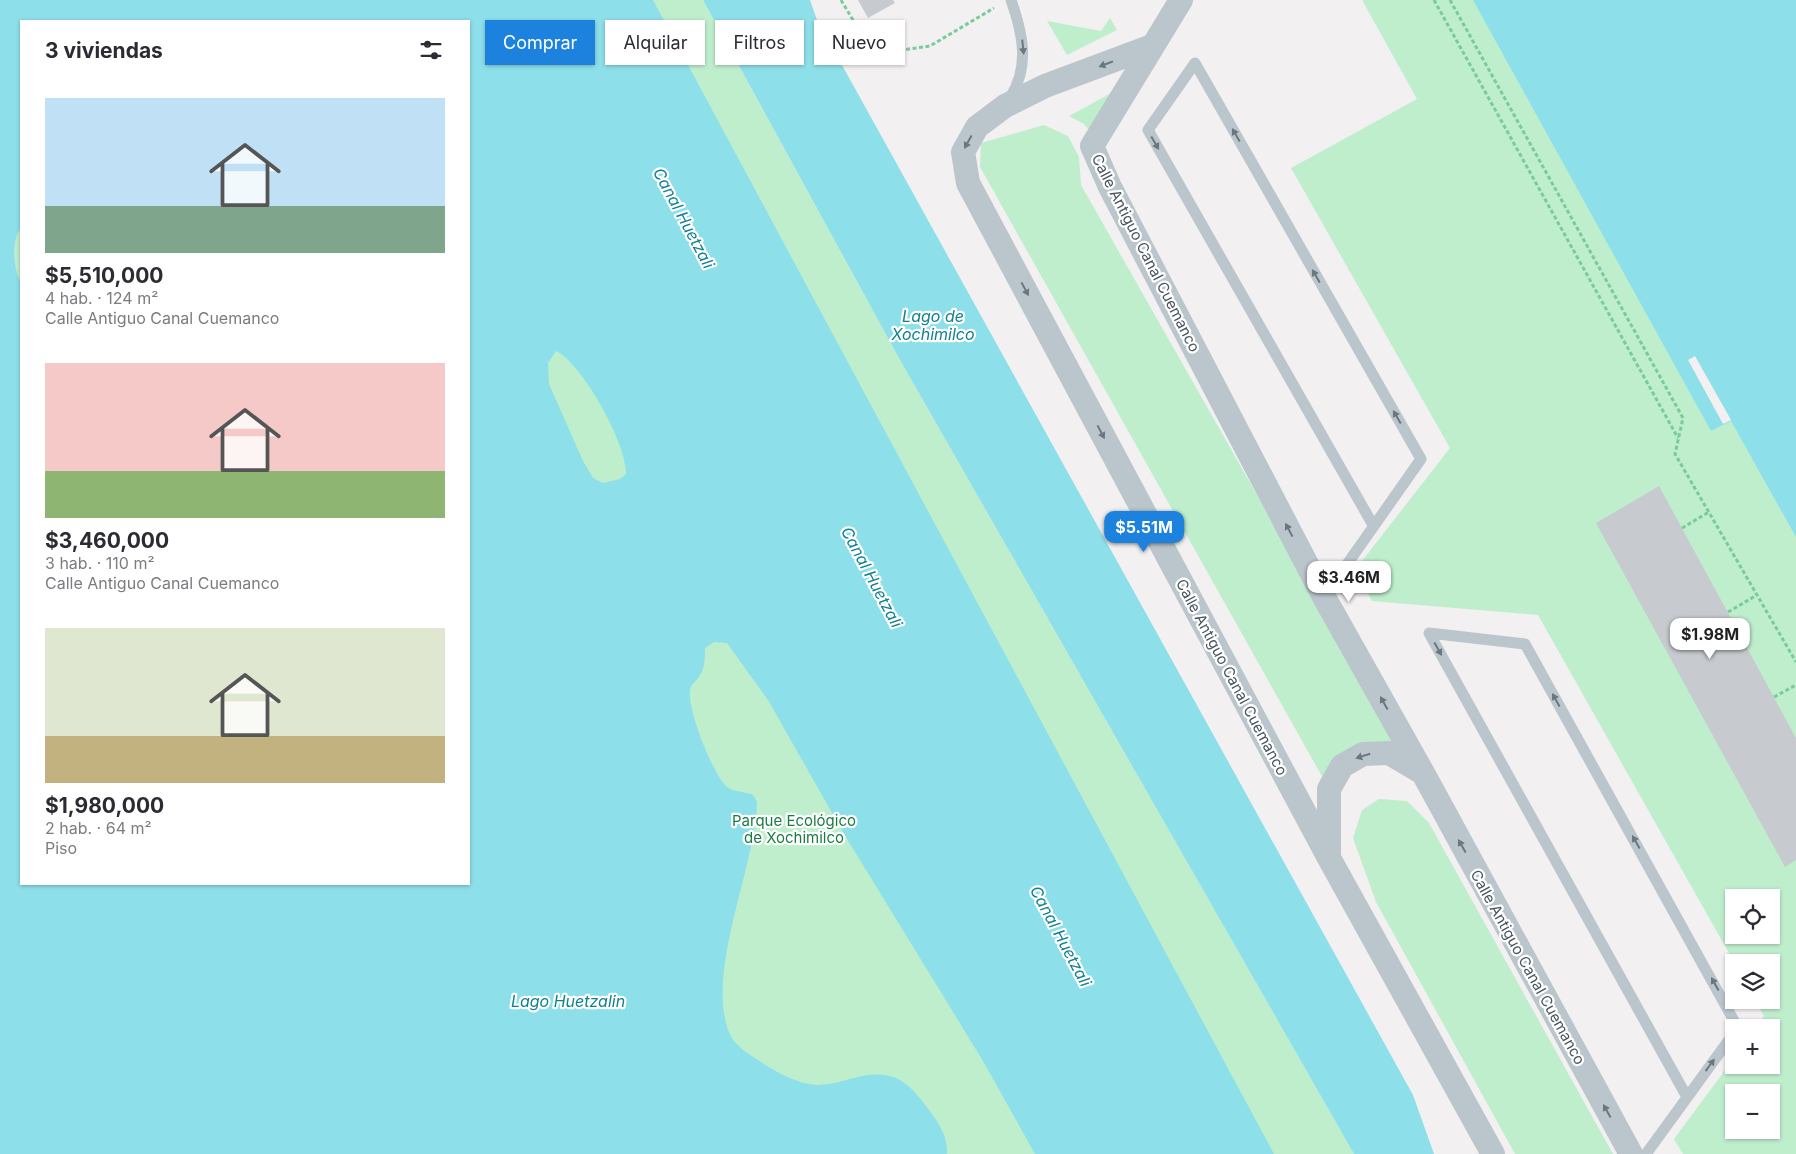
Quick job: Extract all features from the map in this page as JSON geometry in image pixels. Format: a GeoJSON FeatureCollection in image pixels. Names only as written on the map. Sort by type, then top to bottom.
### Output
{"type":"FeatureCollection","features":[{"type":"Feature","properties":{"kind":"street"},"geometry":{"type":"LineString","coordinates":[[1152,46],[1180,0]]}},
{"type":"Feature","properties":{"kind":"street","name":"Calle Antiguo Canal Cuemanco"},"geometry":{"type":"LineString","coordinates":[[1152,46],[1045,86],[1005,106],[977,127],[963,152],[968,183],[1329,858],[1493,1154]]}},
{"type":"Feature","properties":{"kind":"street","name":"Calle Antiguo Canal Cuemanco"},"geometry":{"type":"LineString","coordinates":[[1152,46],[1092,146],[1110,187],[1324,597],[1423,773],[1630,1154]]}},
{"type":"Feature","properties":{"kind":"street"},"geometry":{"type":"LineString","coordinates":[[1329,858],[1329,789],[1342,766],[1363,754],[1389,753],[1423,773]]}},
{"type":"Feature","properties":{"kind":"lane"},"geometry":{"type":"LineString","coordinates":[[1005,106],[1019,83],[1024,56],[1022,29],[1011,0]]}},
{"type":"Feature","properties":{"kind":"lane"},"geometry":{"type":"LineString","coordinates":[[1324,597],[1421,459],[1194,63],[1148,130],[1373,525]]}},
{"type":"Feature","properties":{"kind":"lane"},"geometry":{"type":"LineString","coordinates":[[1686,1097],[1429,633],[1525,644],[1733,1019]]}},
{"type":"Feature","properties":{"kind":"lane"},"geometry":{"type":"LineString","coordinates":[[1646,1154],[1725,1045]]}},
{"type":"Feature","properties":{"kind":"path"},"geometry":{"type":"LineString","coordinates":[[841,0],[868,45],[902,50],[930,46],[969,25],[998,5]]}},
{"type":"Feature","properties":{"kind":"path"},"geometry":{"type":"LineString","coordinates":[[1434,0],[1678,438]]}},
{"type":"Feature","properties":{"kind":"path"},"geometry":{"type":"LineString","coordinates":[[1450,0],[1683,418],[1675,454],[1796,662]]}},
{"type":"Feature","properties":{"kind":"path"},"geometry":{"type":"LineString","coordinates":[[1682,528],[1709,512]]}},
{"type":"Feature","properties":{"kind":"path"},"geometry":{"type":"LineString","coordinates":[[1728,612],[1757,595]]}},
{"type":"Feature","properties":{"kind":"path"},"geometry":{"type":"LineString","coordinates":[[1774,698],[1796,685]]}},
{"type":"Feature","properties":{"kind":"green space","name":"Lago Huetzalin"},"geometry":{"type":"Polygon","coordinates":[[[0,0],[703,0],[715,22],[715,65],[739,65],[900,360],[1354,1154],[0,1154],[0,0]]]}},
{"type":"Feature","properties":{"kind":"green space"},"geometry":{"type":"Polygon","coordinates":[[[1362,0],[1796,0],[1796,1154],[1683,1154],[1674,1139],[1725,1070],[1725,1074],[1780,1074],[1780,1019],[1762,1019],[1764,1016],[1760,1009],[1780,1009],[1780,954],[1729,954],[1538,615],[1372,601],[1355,570],[1450,448],[1291,168],[1417,99],[1362,0]]]}},
{"type":"Feature","properties":{"kind":"green space"},"geometry":{"type":"Polygon","coordinates":[[[1110,18],[1117,30],[1067,55],[1047,21],[1101,31],[1110,18]]]}},
{"type":"Feature","properties":{"kind":"green space"},"geometry":{"type":"Polygon","coordinates":[[[1115,91],[1093,135],[1084,124],[1069,116],[1115,91]]]}},
{"type":"Feature","properties":{"kind":"green space"},"geometry":{"type":"Polygon","coordinates":[[[1044,125],[1068,136],[1079,157],[1081,185],[1399,745],[1324,780],[980,167],[981,143],[1044,125]]]}},
{"type":"Feature","properties":{"kind":"green space"},"geometry":{"type":"Polygon","coordinates":[[[1379,799],[1407,801],[1429,823],[1613,1154],[1515,1154],[1376,902],[1353,838],[1362,810],[1379,799]]]}},
{"type":"Feature","properties":{"kind":"water","name":"Lago Huetzalin"},"geometry":{"type":"Polygon","coordinates":[[[0,0],[653,0],[664,20],[605,20],[605,65],[688,65],[1274,1154],[1035,1154],[983,1061],[844,834],[768,700],[727,643],[714,642],[705,648],[703,669],[690,690],[690,699],[697,726],[708,756],[721,780],[730,789],[753,795],[757,802],[755,828],[727,950],[723,980],[723,1008],[731,1037],[737,1045],[779,1073],[809,1084],[825,1084],[876,1075],[887,1075],[896,1078],[912,1090],[936,1120],[942,1130],[947,1154],[0,1154],[0,0]],[[556,351],[548,363],[549,384],[583,461],[593,478],[603,483],[620,479],[626,474],[625,461],[620,445],[602,406],[578,371],[556,351]]]}},
{"type":"Feature","properties":{"kind":"water","name":"Lago de Xochimilco"},"geometry":{"type":"Polygon","coordinates":[[[703,0],[810,0],[817,20],[814,20],[814,65],[842,65],[1413,1095],[1434,1154],[1354,1154],[900,360],[739,65],[804,65],[804,20],[715,20],[715,22],[703,0]]]}},
{"type":"Feature","properties":{"kind":"water"},"geometry":{"type":"Polygon","coordinates":[[[1473,0],[1796,0],[1796,537],[1731,421],[1711,431],[1473,0]]]}},
{"type":"Feature","properties":{"kind":"pier"},"geometry":{"type":"Polygon","coordinates":[[[1695,356],[1731,420],[1723,424],[1688,360],[1695,356]]]}},
{"type":"Feature","properties":{"kind":"building"},"geometry":{"type":"Polygon","coordinates":[[[858,0],[893,0],[895,3],[868,18],[858,0]]]}},
{"type":"Feature","properties":{"kind":"building"},"geometry":{"type":"Polygon","coordinates":[[[1659,486],[1796,738],[1796,860],[1785,867],[1596,523],[1659,486]]]}},
{"type":"Feature","properties":{"kind":"water label","name":"Canal Huetzali"},"geometry":{"type":"Point","coordinates":[684,218]}},
{"type":"Feature","properties":{"kind":"water label","name":"Canal Huetzali"},"geometry":{"type":"Point","coordinates":[872,577]}},
{"type":"Feature","properties":{"kind":"water label","name":"Canal Huetzali"},"geometry":{"type":"Point","coordinates":[1061,936]}},
{"type":"Feature","properties":{"kind":"park label","name":"Parque Ecológico de Xochimilco"},"geometry":{"type":"Point","coordinates":[794,828]}}]}
